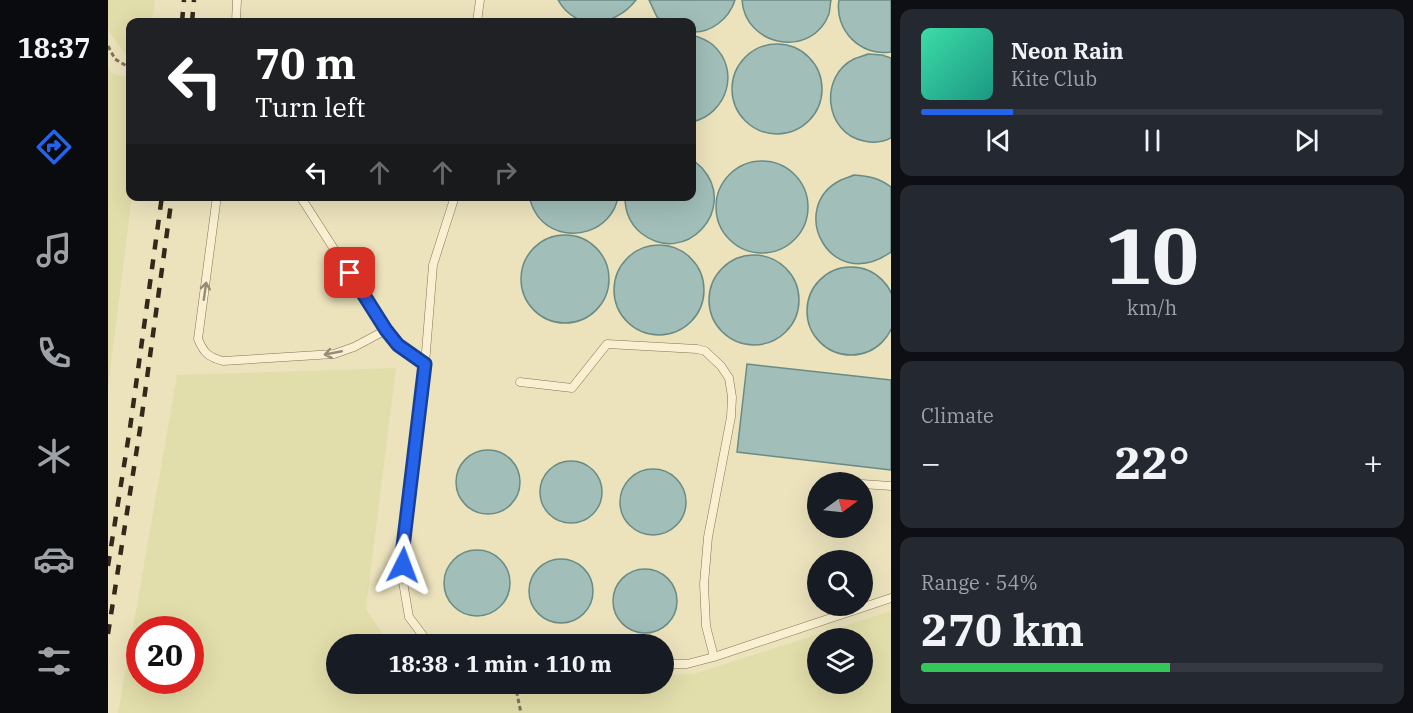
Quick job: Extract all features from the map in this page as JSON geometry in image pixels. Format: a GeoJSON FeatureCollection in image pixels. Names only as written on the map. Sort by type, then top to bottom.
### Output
{"type":"FeatureCollection","features":[{"type":"Feature","properties":{"kind":"lane"},"geometry":{"type":"LineString","coordinates":[[236,18],[237,0]]}},
{"type":"Feature","properties":{"kind":"lane"},"geometry":{"type":"LineString","coordinates":[[478,18],[480,0]]}},
{"type":"Feature","properties":{"kind":"lane"},"geometry":{"type":"LineString","coordinates":[[216,201],[198,339],[203,351],[213,359],[223,361],[334,354],[354,348],[386,330]]}},
{"type":"Feature","properties":{"kind":"lane"},"geometry":{"type":"LineString","coordinates":[[303,201],[386,330],[398,345],[425,364]]}},
{"type":"Feature","properties":{"kind":"lane"},"geometry":{"type":"LineString","coordinates":[[422,634],[409,617],[403,582],[403,547],[425,364],[433,265],[453,201]]}},
{"type":"Feature","properties":{"kind":"lane"},"geometry":{"type":"LineString","coordinates":[[520,382],[572,388],[607,344],[697,349],[705,351],[721,366],[729,378],[732,397],[731,417],[708,537],[704,584],[706,626],[714,657]]}},
{"type":"Feature","properties":{"kind":"lane"},"geometry":{"type":"LineString","coordinates":[[873,485],[891,486]]}},
{"type":"Feature","properties":{"kind":"lane"},"geometry":{"type":"LineString","coordinates":[[674,664],[687,664],[714,657],[891,598]]}},
{"type":"Feature","properties":{"kind":"path"},"geometry":{"type":"LineString","coordinates":[[108,46],[115,59],[126,66]]}},
{"type":"Feature","properties":{"kind":"path"},"geometry":{"type":"LineString","coordinates":[[517,694],[521,713]]}},
{"type":"Feature","properties":{"kind":"shaded area"},"geometry":{"type":"Polygon","coordinates":[[[108,0],[155,0],[153,18],[126,18],[126,56],[108,30],[108,0]]]}},
{"type":"Feature","properties":{"kind":"shaded area"},"geometry":{"type":"Polygon","coordinates":[[[108,66],[111,73],[126,77],[126,201],[132,201],[108,389],[108,66]]]}},
{"type":"Feature","properties":{"kind":"shaded area"},"geometry":{"type":"Polygon","coordinates":[[[396,368],[366,609],[383,634],[326,634],[326,694],[674,694],[674,675],[693,674],[807,638],[807,694],[873,694],[873,628],[838,628],[891,611],[891,713],[118,713],[126,667],[126,694],[204,694],[204,616],[135,616],[177,375],[396,368]]]}},
{"type":"Feature","properties":{"kind":"water"},"geometry":{"type":"Polygon","coordinates":[[[558,0],[636,0],[612,18],[578,18],[566,10],[558,0]]]}},
{"type":"Feature","properties":{"kind":"water"},"geometry":{"type":"Polygon","coordinates":[[[649,0],[735,0],[724,19],[699,32],[696,32],[696,18],[657,17],[649,0]]]}},
{"type":"Feature","properties":{"kind":"water"},"geometry":{"type":"Polygon","coordinates":[[[742,0],[831,0],[829,14],[821,28],[809,37],[795,42],[780,42],[766,37],[754,28],[746,16],[742,0]]]}},
{"type":"Feature","properties":{"kind":"water"},"geometry":{"type":"Polygon","coordinates":[[[839,0],[891,0],[891,52],[870,50],[860,46],[852,39],[845,31],[841,21],[839,0]]]}},
{"type":"Feature","properties":{"kind":"water"},"geometry":{"type":"Polygon","coordinates":[[[696,36],[711,43],[722,55],[728,78],[721,101],[704,117],[696,120],[696,36]]]}},
{"type":"Feature","properties":{"kind":"water"},"geometry":{"type":"Polygon","coordinates":[[[777,44],[794,48],[809,57],[818,72],[822,89],[818,106],[809,121],[794,130],[777,134],[760,130],[745,121],[736,106],[732,89],[736,72],[745,57],[760,48],[777,44]]]}},
{"type":"Feature","properties":{"kind":"water"},"geometry":{"type":"Polygon","coordinates":[[[868,54],[891,58],[891,138],[878,142],[864,141],[851,136],[834,116],[831,103],[831,90],[835,78],[843,67],[854,59],[868,54]]]}},
{"type":"Feature","properties":{"kind":"water"},"geometry":{"type":"Polygon","coordinates":[[[762,161],[779,165],[794,175],[804,190],[808,207],[804,224],[794,239],[779,249],[762,253],[745,249],[730,239],[720,224],[716,207],[720,190],[730,175],[745,165],[762,161]]]}},
{"type":"Feature","properties":{"kind":"water"},"geometry":{"type":"Polygon","coordinates":[[[696,163],[712,184],[714,200],[711,216],[702,229],[689,239],[674,243],[658,242],[641,233],[634,226],[625,201],[696,201],[696,163]]]}},
{"type":"Feature","properties":{"kind":"water"},"geometry":{"type":"Polygon","coordinates":[[[854,175],[874,178],[891,187],[891,252],[869,262],[850,263],[834,255],[822,242],[817,226],[817,209],[825,193],[841,180],[854,175]]]}},
{"type":"Feature","properties":{"kind":"water"},"geometry":{"type":"Polygon","coordinates":[[[531,201],[617,201],[614,209],[598,226],[577,233],[565,233],[553,229],[543,222],[531,201]]]}},
{"type":"Feature","properties":{"kind":"water"},"geometry":{"type":"Polygon","coordinates":[[[565,235],[590,242],[602,254],[609,279],[602,304],[590,316],[565,323],[540,316],[528,304],[521,279],[528,254],[540,242],[565,235]]]}},
{"type":"Feature","properties":{"kind":"water"},"geometry":{"type":"Polygon","coordinates":[[[659,245],[676,248],[691,258],[701,273],[704,290],[701,307],[691,322],[676,332],[659,335],[642,332],[627,322],[617,307],[614,290],[617,273],[627,258],[642,248],[659,245]]]}},
{"type":"Feature","properties":{"kind":"water"},"geometry":{"type":"Polygon","coordinates":[[[754,255],[771,258],[786,268],[796,283],[799,300],[796,317],[786,332],[771,342],[754,345],[737,342],[722,332],[712,317],[709,300],[712,283],[722,268],[737,258],[754,255]]]}},
{"type":"Feature","properties":{"kind":"water"},"geometry":{"type":"Polygon","coordinates":[[[851,267],[868,271],[882,280],[891,294],[891,328],[882,342],[868,351],[851,355],[834,351],[820,342],[811,328],[807,311],[811,294],[820,280],[834,271],[851,267]]]}},
{"type":"Feature","properties":{"kind":"water"},"geometry":{"type":"Polygon","coordinates":[[[747,364],[891,380],[891,470],[737,452],[747,364]]]}},
{"type":"Feature","properties":{"kind":"water"},"geometry":{"type":"Polygon","coordinates":[[[488,450],[506,456],[514,464],[520,482],[514,500],[506,508],[488,514],[470,508],[462,500],[456,482],[462,464],[470,456],[488,450]]]}},
{"type":"Feature","properties":{"kind":"water"},"geometry":{"type":"Polygon","coordinates":[[[565,461],[577,461],[593,470],[600,480],[602,492],[600,504],[593,514],[577,523],[565,523],[554,518],[545,509],[540,498],[540,486],[545,475],[554,466],[565,461]]]}},
{"type":"Feature","properties":{"kind":"water"},"geometry":{"type":"Polygon","coordinates":[[[646,469],[660,469],[672,474],[681,483],[686,502],[684,515],[677,526],[660,535],[646,535],[634,530],[625,521],[620,509],[620,495],[625,483],[634,474],[646,469]]]}},
{"type":"Feature","properties":{"kind":"water"},"geometry":{"type":"Polygon","coordinates":[[[477,550],[490,553],[500,560],[507,570],[510,583],[507,596],[500,606],[490,613],[477,616],[464,613],[454,606],[447,596],[444,583],[447,570],[454,560],[464,553],[477,550]]]}},
{"type":"Feature","properties":{"kind":"water"},"geometry":{"type":"Polygon","coordinates":[[[555,559],[567,559],[584,568],[591,579],[593,591],[591,603],[584,614],[567,623],[555,623],[543,618],[534,609],[529,597],[529,585],[534,573],[543,564],[555,559]]]}},
{"type":"Feature","properties":{"kind":"water"},"geometry":{"type":"Polygon","coordinates":[[[639,569],[651,569],[668,578],[675,589],[677,601],[675,613],[668,624],[651,633],[639,633],[627,628],[618,619],[613,607],[613,595],[618,583],[627,574],[639,569]]]}},
{"type":"Feature","properties":{"kind":"railway"},"geometry":{"type":"LineString","coordinates":[[182,18],[184,0]]}},
{"type":"Feature","properties":{"kind":"railway"},"geometry":{"type":"LineString","coordinates":[[192,18],[194,0]]}},
{"type":"Feature","properties":{"kind":"railway"},"geometry":{"type":"LineString","coordinates":[[108,566],[130,428],[161,201]]}},
{"type":"Feature","properties":{"kind":"railway"},"geometry":{"type":"LineString","coordinates":[[108,634],[140,429],[171,201]]}},
{"type":"Feature","properties":{"kind":"route"},"geometry":{"type":"LineString","coordinates":[[350,273],[398,345],[425,364],[403,547],[403,565]]}}]}
